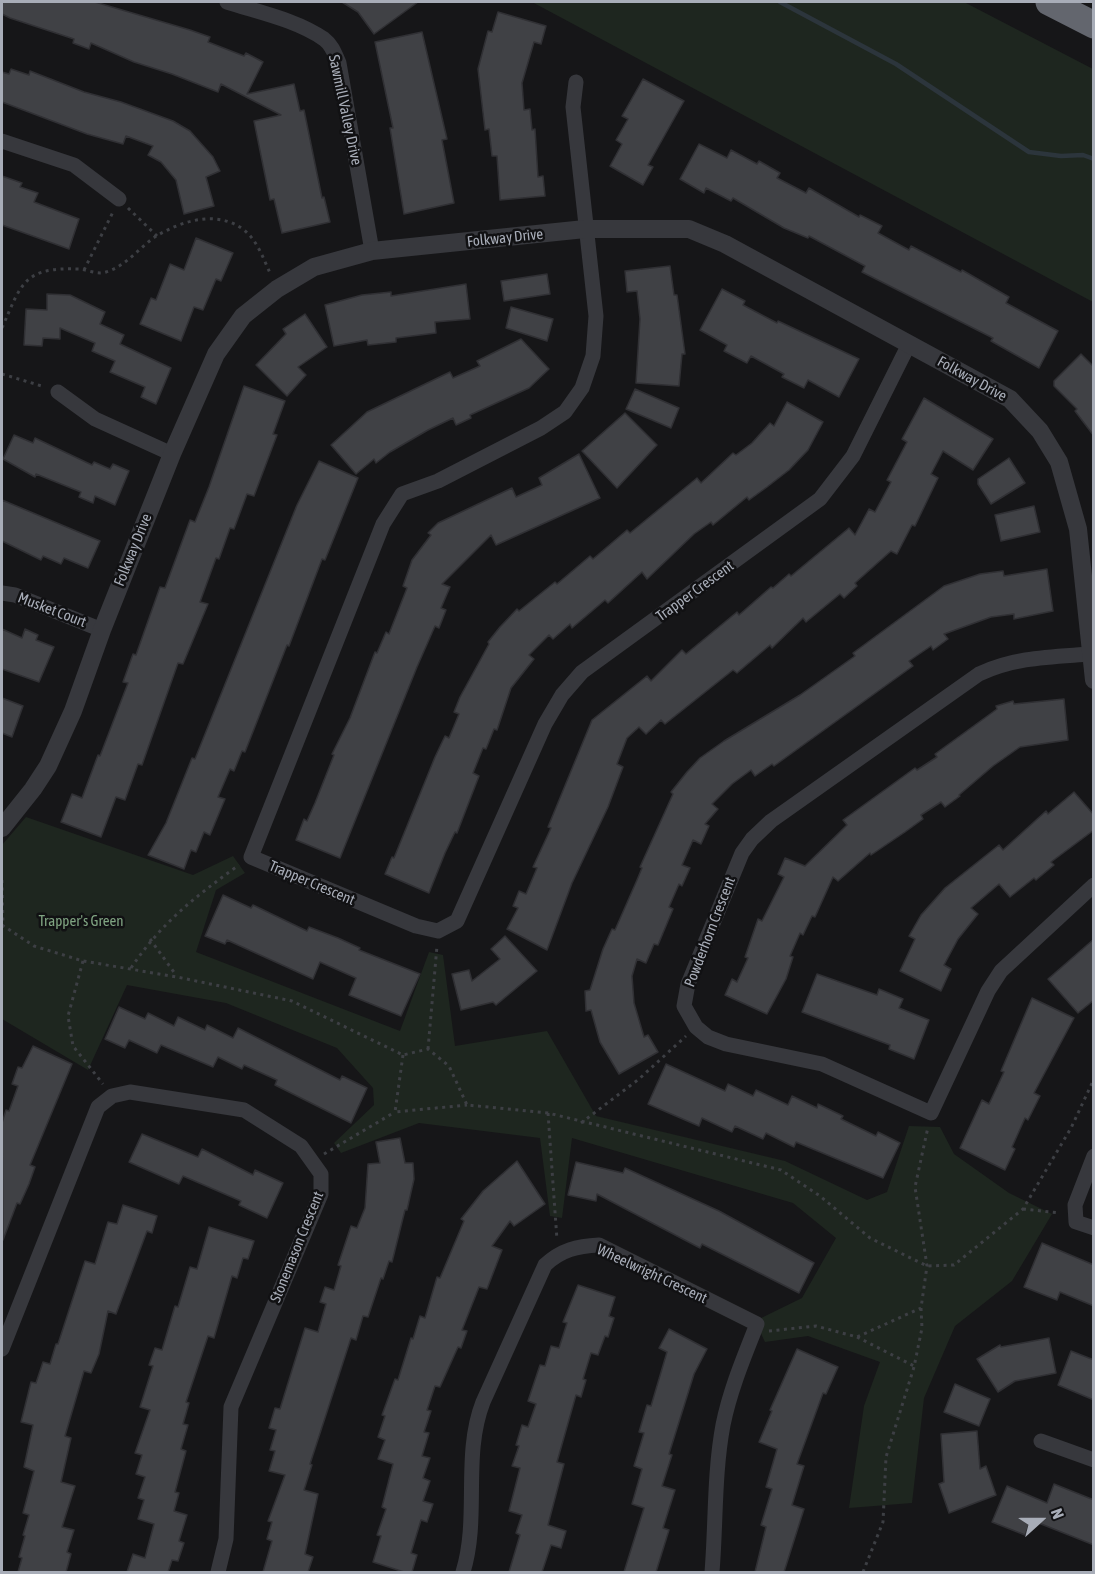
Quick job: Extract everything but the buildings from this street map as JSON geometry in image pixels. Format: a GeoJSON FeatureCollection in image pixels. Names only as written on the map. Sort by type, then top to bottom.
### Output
{"type":"FeatureCollection","features":[{"type":"Feature","properties":{"kind":"highway"},"geometry":{"type":"LineString","coordinates":[[1049,2],[1094,25]]}},
{"type":"Feature","properties":{"kind":"street","name":"Sawmill Valley Drive"},"geometry":{"type":"LineString","coordinates":[[227,2],[306,29],[325,40],[334,50],[339,63],[372,251]]}},
{"type":"Feature","properties":{"kind":"street","name":"Trapper Crescent"},"geometry":{"type":"LineString","coordinates":[[576,82],[573,107],[596,316],[593,356],[582,388],[565,412],[541,428],[438,481],[402,494],[392,508],[383,524],[251,857],[416,926],[438,931],[457,921],[545,724],[562,695],[582,672],[820,499],[853,456],[909,344]]}},
{"type":"Feature","properties":{"kind":"street"},"geometry":{"type":"LineString","coordinates":[[2,141],[74,165],[119,199]]}},
{"type":"Feature","properties":{"kind":"street","name":"Folkway Drive"},"geometry":{"type":"LineString","coordinates":[[2,828],[48,766],[73,711],[102,630],[172,454],[216,354],[243,316],[277,289],[314,267],[372,251],[585,229],[689,229],[725,244],[1010,399],[1040,431],[1059,462],[1078,529],[1094,681]]}},
{"type":"Feature","properties":{"kind":"street"},"geometry":{"type":"LineString","coordinates":[[58,392],[95,419],[172,454]]}},
{"type":"Feature","properties":{"kind":"street","name":"Musket Court"},"geometry":{"type":"LineString","coordinates":[[2,593],[15,595],[102,630]]}},
{"type":"Feature","properties":{"kind":"street","name":"Powderhorn Crescent"},"geometry":{"type":"LineString","coordinates":[[696,1027],[684,1006],[688,984],[742,852],[752,838],[771,821],[979,674],[998,665],[1021,659],[1090,654]]}},
{"type":"Feature","properties":{"kind":"street"},"geometry":{"type":"LineString","coordinates":[[696,1027],[708,1037],[726,1044],[822,1064],[931,1113],[988,991],[1001,971],[1094,885]]}},
{"type":"Feature","properties":{"kind":"street"},"geometry":{"type":"LineString","coordinates":[[2,1349],[98,1107],[112,1096],[130,1092],[244,1110],[301,1146],[314,1161]]}},
{"type":"Feature","properties":{"kind":"street"},"geometry":{"type":"LineString","coordinates":[[1094,1156],[1075,1205],[1076,1222],[1094,1228]]}},
{"type":"Feature","properties":{"kind":"street","name":"Stonemason Crescent"},"geometry":{"type":"LineString","coordinates":[[218,1572],[226,1539],[231,1407],[321,1194],[321,1174],[314,1161]]}},
{"type":"Feature","properties":{"kind":"street","name":"Wheelwright Crescent"},"geometry":{"type":"LineString","coordinates":[[558,1252],[598,1245],[757,1324],[753,1334]]}},
{"type":"Feature","properties":{"kind":"street"},"geometry":{"type":"LineString","coordinates":[[463,1572],[470,1533],[475,1422],[545,1265],[558,1252]]}},
{"type":"Feature","properties":{"kind":"street"},"geometry":{"type":"LineString","coordinates":[[712,1572],[718,1455],[730,1395],[753,1334]]}},
{"type":"Feature","properties":{"kind":"street"},"geometry":{"type":"LineString","coordinates":[[1041,1441],[1094,1460]]}},
{"type":"Feature","properties":{"kind":"path"},"geometry":{"type":"LineString","coordinates":[[84,270],[119,199],[157,236]]}},
{"type":"Feature","properties":{"kind":"path"},"geometry":{"type":"LineString","coordinates":[[2,328],[18,292],[31,276],[52,268],[104,273],[118,267],[157,236],[192,219],[220,220],[244,231],[261,252],[277,289]]}},
{"type":"Feature","properties":{"kind":"path"},"geometry":{"type":"LineString","coordinates":[[2,374],[58,392]]}},
{"type":"Feature","properties":{"kind":"path"},"geometry":{"type":"LineString","coordinates":[[131,968],[150,938],[191,900],[251,857]]}},
{"type":"Feature","properties":{"kind":"path"},"geometry":{"type":"LineString","coordinates":[[2,880],[2,926],[34,946],[83,961],[177,976],[292,1001],[403,1055],[428,1049]]}},
{"type":"Feature","properties":{"kind":"path"},"geometry":{"type":"LineString","coordinates":[[428,1049],[438,931]]}},
{"type":"Feature","properties":{"kind":"path"},"geometry":{"type":"LineString","coordinates":[[150,938],[177,976]]}},
{"type":"Feature","properties":{"kind":"path"},"geometry":{"type":"LineString","coordinates":[[83,961],[69,1016],[73,1046],[112,1096]]}},
{"type":"Feature","properties":{"kind":"path"},"geometry":{"type":"LineString","coordinates":[[581,1123],[639,1079],[696,1027]]}},
{"type":"Feature","properties":{"kind":"path"},"geometry":{"type":"LineString","coordinates":[[428,1049],[448,1066],[467,1105]]}},
{"type":"Feature","properties":{"kind":"path"},"geometry":{"type":"LineString","coordinates":[[395,1112],[403,1055]]}},
{"type":"Feature","properties":{"kind":"path"},"geometry":{"type":"LineString","coordinates":[[314,1161],[395,1112],[467,1105],[548,1113],[581,1123],[781,1170],[820,1196],[870,1238],[927,1266],[954,1265],[1023,1209],[1071,1128],[1094,1079]]}},
{"type":"Feature","properties":{"kind":"path"},"geometry":{"type":"LineString","coordinates":[[548,1113],[558,1252]]}},
{"type":"Feature","properties":{"kind":"path"},"geometry":{"type":"LineString","coordinates":[[863,1572],[883,1522],[886,1457],[914,1366],[922,1328],[921,1308],[927,1266],[915,1187],[931,1113]]}},
{"type":"Feature","properties":{"kind":"path"},"geometry":{"type":"LineString","coordinates":[[1023,1209],[1076,1215]]}},
{"type":"Feature","properties":{"kind":"path"},"geometry":{"type":"LineString","coordinates":[[857,1336],[921,1308]]}},
{"type":"Feature","properties":{"kind":"path"},"geometry":{"type":"LineString","coordinates":[[753,1334],[816,1326],[857,1336],[914,1366]]}},
{"type":"Feature","properties":{"kind":"green space"},"geometry":{"type":"Polygon","coordinates":[[[532,2],[964,2],[1093,69],[1093,302],[532,2]]]}},
{"type":"Feature","properties":{"kind":"green space","name":"Trapper's Green"},"geometry":{"type":"Polygon","coordinates":[[[26,817],[193,875],[233,856],[245,873],[216,890],[196,952],[400,1031],[429,952],[443,955],[455,1046],[547,1031],[596,1116],[785,1161],[867,1200],[887,1192],[909,1126],[940,1127],[954,1154],[1009,1193],[1052,1214],[1012,1281],[955,1326],[924,1398],[912,1503],[849,1508],[864,1406],[880,1362],[808,1336],[765,1342],[755,1321],[802,1298],[836,1238],[793,1203],[572,1138],[562,1218],[550,1216],[540,1138],[419,1123],[341,1153],[334,1143],[374,1105],[373,1088],[337,1048],[226,1003],[127,985],[88,1070],[2,1019],[2,845],[26,817]]]}},
{"type":"Feature","properties":{"kind":"waterway"},"geometry":{"type":"LineString","coordinates":[[780,2],[896,64],[1029,152],[1061,156],[1083,155],[1094,159]]}}]}
